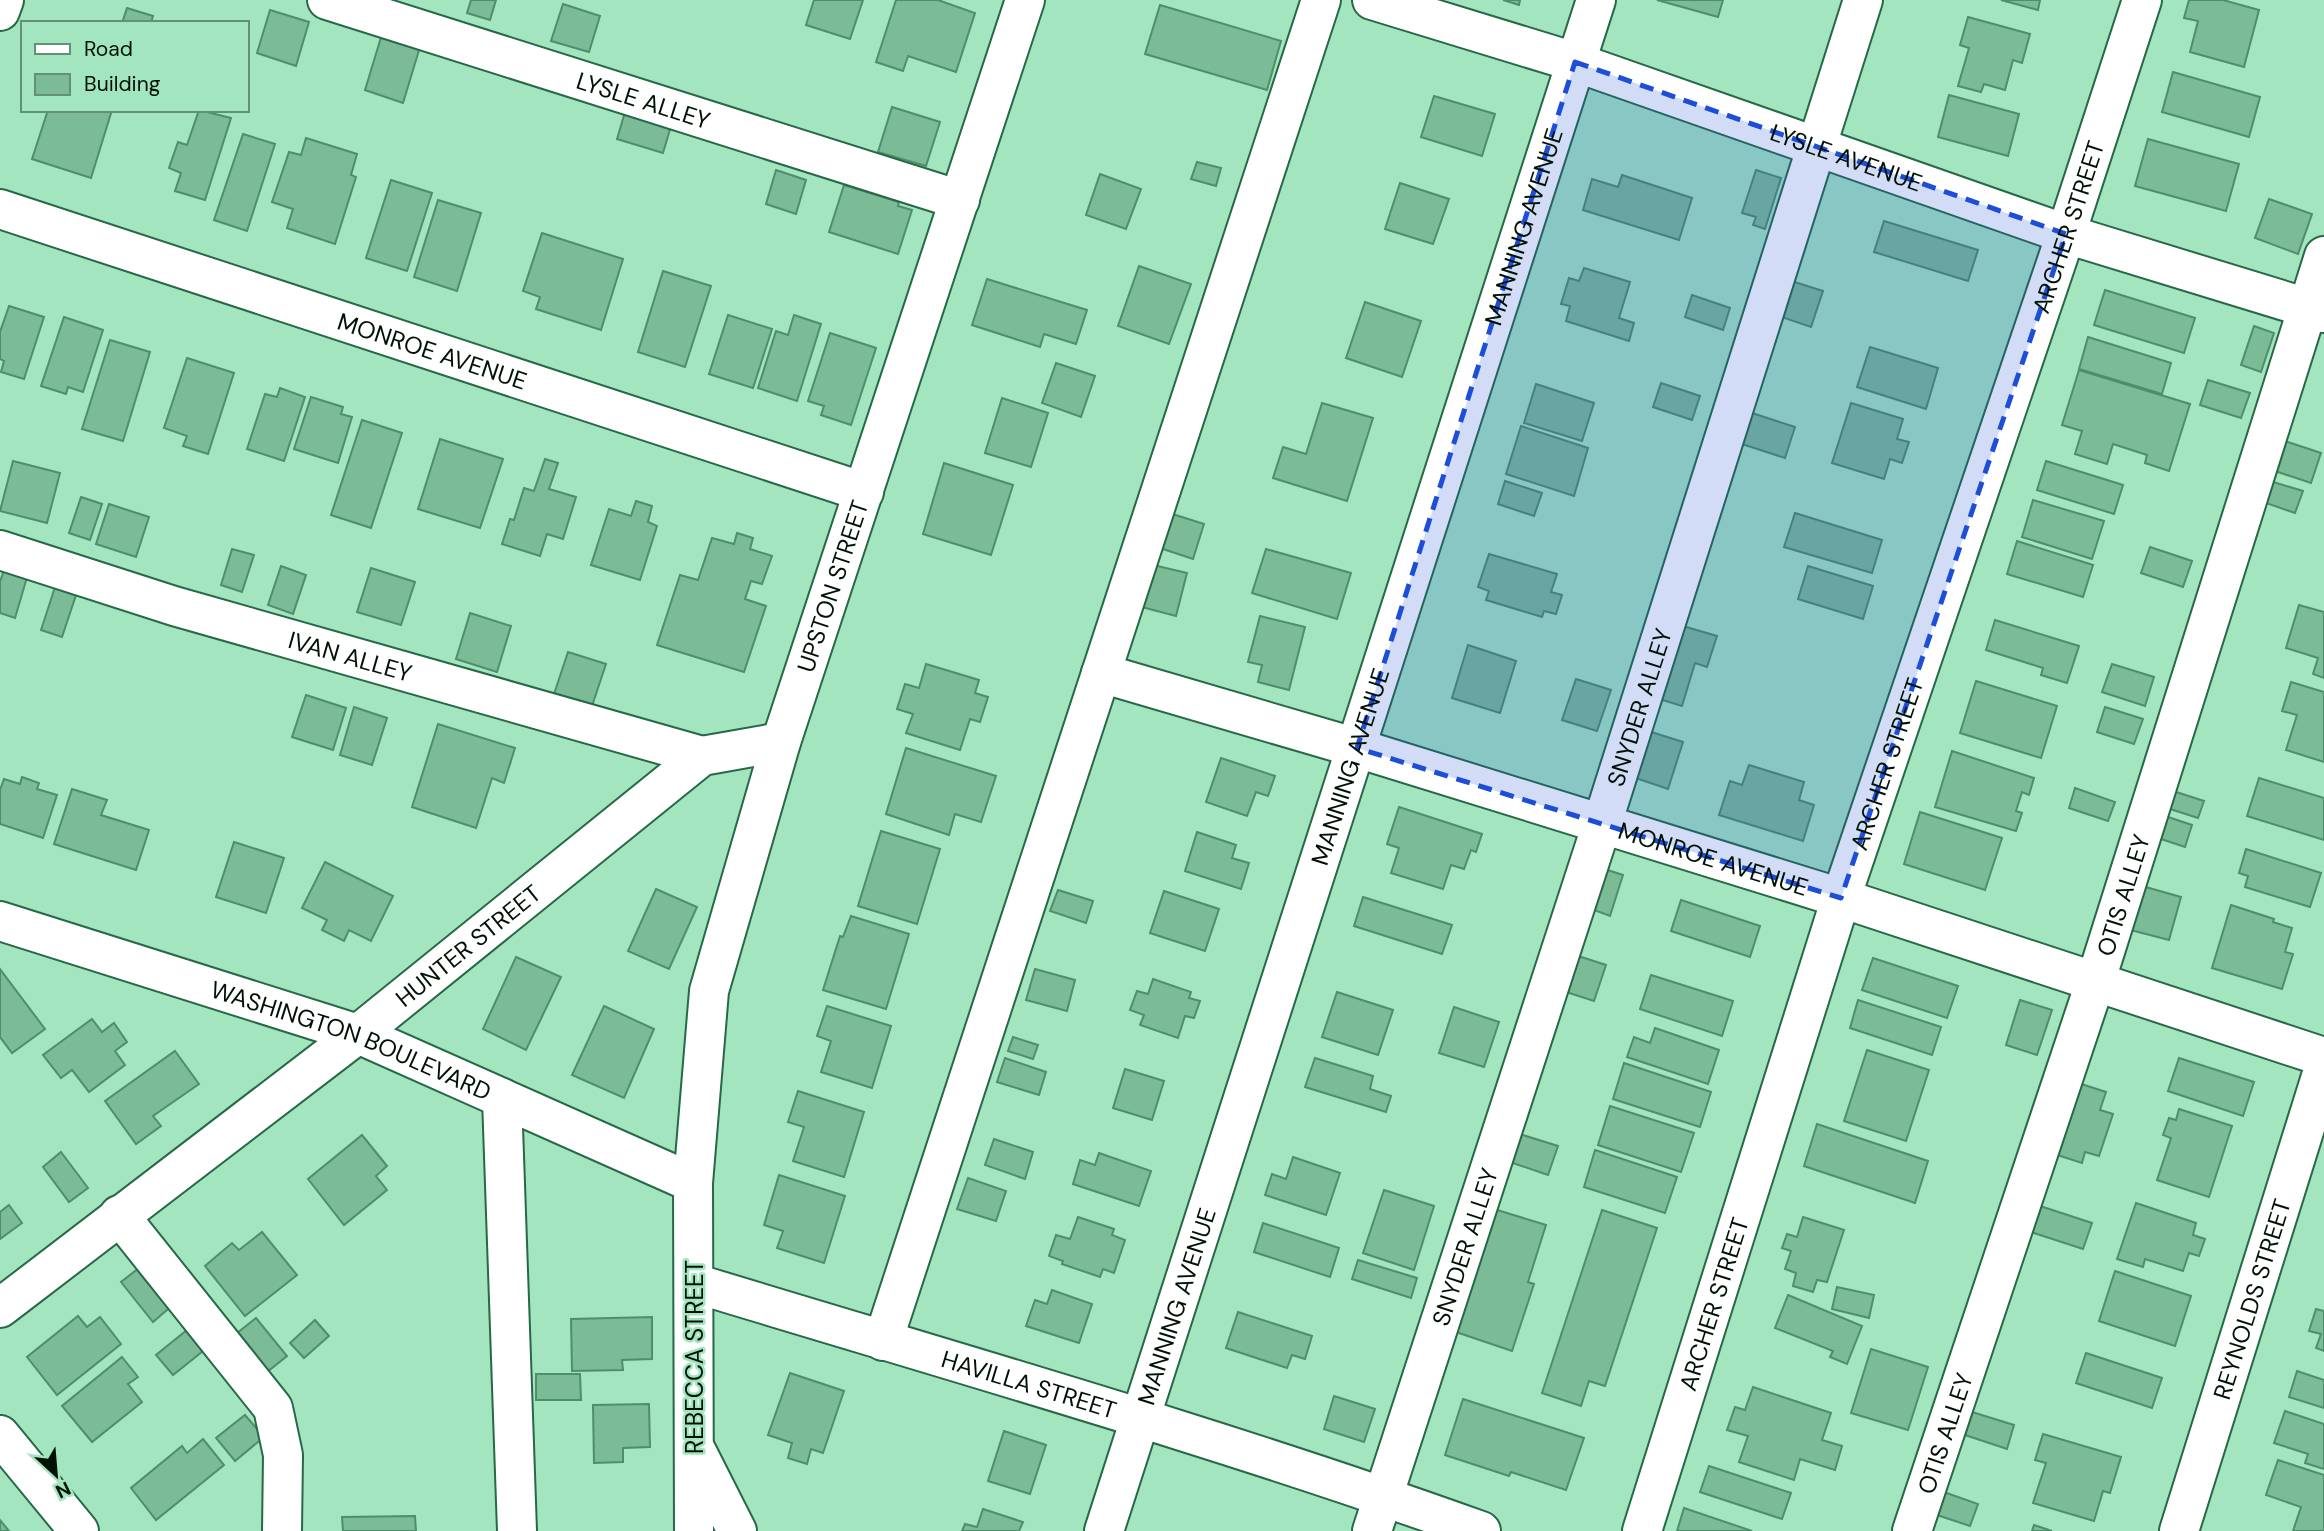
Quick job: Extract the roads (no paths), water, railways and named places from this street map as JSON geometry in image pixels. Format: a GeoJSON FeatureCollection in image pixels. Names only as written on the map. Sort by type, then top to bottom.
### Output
{"type":"FeatureCollection","features":[{"type":"Feature","properties":{"kind":"street"},"geometry":{"type":"LineString","coordinates":[[0,11],[4,0]]}},
{"type":"Feature","properties":{"kind":"street","name":"LYSLE ALLEY"},"geometry":{"type":"LineString","coordinates":[[327,0],[960,200]]}},
{"type":"Feature","properties":{"kind":"street","name":"UPSTON STREET"},"geometry":{"type":"LineString","coordinates":[[693,1183],[709,991],[780,742],[1025,0]]}},
{"type":"Feature","properties":{"kind":"street"},"geometry":{"type":"LineString","coordinates":[[883,1341],[1321,0]]}},
{"type":"Feature","properties":{"kind":"street","name":"LYSLE AVENUE"},"geometry":{"type":"LineString","coordinates":[[1372,0],[1575,62],[2066,234],[2316,311]]}},
{"type":"Feature","properties":{"kind":"street","name":"MANNING AVENUE"},"geometry":{"type":"LineString","coordinates":[[1104,1531],[1596,0]]}},
{"type":"Feature","properties":{"kind":"street","name":"SNYDER ALLEY"},"geometry":{"type":"LineString","coordinates":[[1378,1514],[1602,824],[1863,0]]}},
{"type":"Feature","properties":{"kind":"street","name":"ARCHER STREET"},"geometry":{"type":"LineString","coordinates":[[1642,1531],[1840,898],[2066,234],[2142,0]]}},
{"type":"Feature","properties":{"kind":"street","name":"MONROE AVENUE"},"geometry":{"type":"LineString","coordinates":[[0,209],[864,492]]}},
{"type":"Feature","properties":{"kind":"street","name":"OTIS ALLEY"},"geometry":{"type":"LineString","coordinates":[[1912,1531],[2316,311],[2324,256]]}},
{"type":"Feature","properties":{"kind":"street","name":"IVAN ALLEY"},"geometry":{"type":"LineString","coordinates":[[0,550],[174,606],[702,756]]}},
{"type":"Feature","properties":{"kind":"street","name":"MONROE AVENUE"},"geometry":{"type":"LineString","coordinates":[[1101,673],[1357,748],[1840,898],[2324,1057]]}},
{"type":"Feature","properties":{"kind":"street","name":"HUNTER STREET"},"geometry":{"type":"LineString","coordinates":[[0,1308],[358,1034],[702,756],[780,742]]}},
{"type":"Feature","properties":{"kind":"street","name":"WASHINGTON BOULEVARD"},"geometry":{"type":"LineString","coordinates":[[0,921],[358,1034],[693,1183]]}},
{"type":"Feature","properties":{"kind":"street","name":"REYNOLDS STREET"},"geometry":{"type":"LineString","coordinates":[[2179,1531],[2324,1067]]}},
{"type":"Feature","properties":{"kind":"street"},"geometry":{"type":"LineString","coordinates":[[502,1098],[517,1531]]}},
{"type":"Feature","properties":{"kind":"street","name":"REBECCA STREET"},"geometry":{"type":"LineString","coordinates":[[693,1183],[694,1531]]}},
{"type":"Feature","properties":{"kind":"street"},"geometry":{"type":"LineString","coordinates":[[119,1215],[274,1408],[283,1455],[282,1531]]}},
{"type":"Feature","properties":{"kind":"street","name":"HAVILLA STREET"},"geometry":{"type":"LineString","coordinates":[[694,1283],[1141,1419],[1378,1514],[1481,1531]]}},
{"type":"Feature","properties":{"kind":"street"},"geometry":{"type":"LineString","coordinates":[[0,1435],[79,1531]]}},
{"type":"Feature","properties":{"kind":"street"},"geometry":{"type":"LineString","coordinates":[[695,1448],[737,1531]]}}]}
